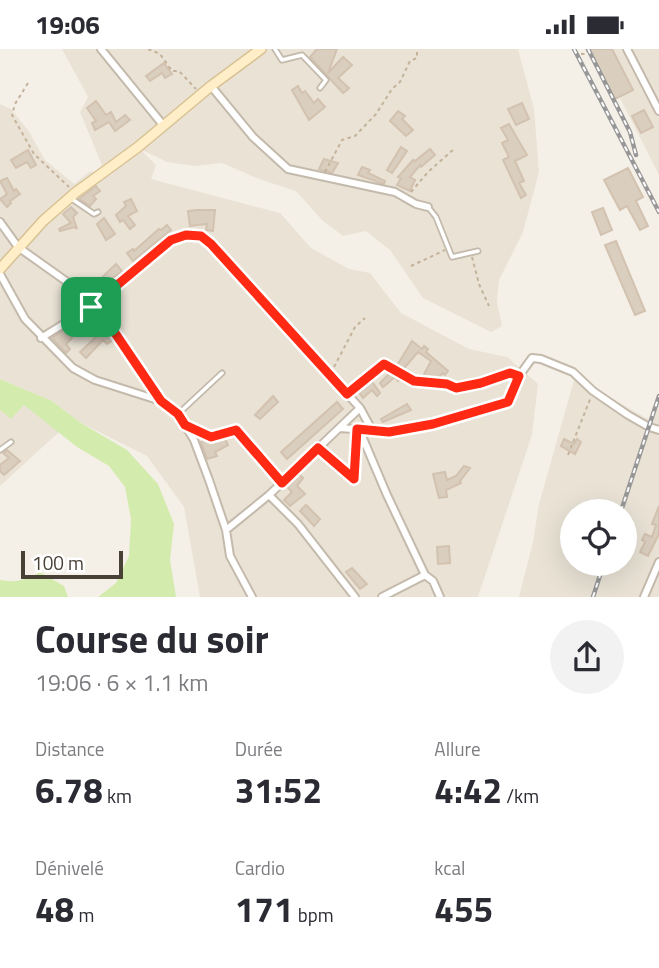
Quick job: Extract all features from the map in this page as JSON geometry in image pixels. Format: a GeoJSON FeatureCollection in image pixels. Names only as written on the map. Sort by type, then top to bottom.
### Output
{"type":"FeatureCollection","features":[{"type":"Feature","properties":{"kind":"main road"},"geometry":{"type":"LineString","coordinates":[[0,269],[43,221],[72,195],[138,147],[211,86],[261,49]]}},
{"type":"Feature","properties":{"kind":"street"},"geometry":{"type":"LineString","coordinates":[[101,49],[163,125]]}},
{"type":"Feature","properties":{"kind":"street"},"geometry":{"type":"LineString","coordinates":[[627,49],[659,111]]}},
{"type":"Feature","properties":{"kind":"street"},"geometry":{"type":"LineString","coordinates":[[211,86],[253,137],[288,169],[395,192],[428,207]]}},
{"type":"Feature","properties":{"kind":"street"},"geometry":{"type":"LineString","coordinates":[[0,222],[18,247],[70,284],[85,307],[97,310],[161,401],[178,414],[194,440],[226,530],[230,556],[252,597]]}},
{"type":"Feature","properties":{"kind":"street"},"geometry":{"type":"LineString","coordinates":[[41,338],[91,307],[171,240],[186,235],[201,236],[360,408],[372,430]]}},
{"type":"Feature","properties":{"kind":"street"},"geometry":{"type":"LineString","coordinates":[[0,274],[25,320],[73,368],[95,380],[161,401]]}},
{"type":"Feature","properties":{"kind":"street"},"geometry":{"type":"LineString","coordinates":[[340,428],[389,432],[433,424],[508,402],[519,376],[532,358],[573,372],[593,391],[639,422],[659,430]]}},
{"type":"Feature","properties":{"kind":"street"},"geometry":{"type":"LineString","coordinates":[[226,530],[269,495],[360,408]]}},
{"type":"Feature","properties":{"kind":"street"},"geometry":{"type":"LineString","coordinates":[[358,429],[425,575],[433,581],[440,597]]}},
{"type":"Feature","properties":{"kind":"street"},"geometry":{"type":"LineString","coordinates":[[269,495],[298,524],[355,597]]}},
{"type":"Feature","properties":{"kind":"street"},"geometry":{"type":"LineString","coordinates":[[644,597],[659,563]]}},
{"type":"Feature","properties":{"kind":"street"},"geometry":{"type":"LineString","coordinates":[[382,597],[425,575]]}},
{"type":"Feature","properties":{"kind":"lane"},"geometry":{"type":"LineString","coordinates":[[275,49],[282,60],[302,55],[326,81],[320,88]]}},
{"type":"Feature","properties":{"kind":"lane"},"geometry":{"type":"LineString","coordinates":[[72,195],[94,214],[98,212]]}},
{"type":"Feature","properties":{"kind":"lane"},"geometry":{"type":"LineString","coordinates":[[428,207],[436,217],[453,257],[478,251]]}},
{"type":"Feature","properties":{"kind":"lane"},"geometry":{"type":"LineString","coordinates":[[178,414],[222,373]]}},
{"type":"Feature","properties":{"kind":"lane"},"geometry":{"type":"LineString","coordinates":[[0,450],[11,442]]}},
{"type":"Feature","properties":{"kind":"path"},"geometry":{"type":"LineString","coordinates":[[148,49],[160,54],[172,71],[179,71],[201,95]]}},
{"type":"Feature","properties":{"kind":"path"},"geometry":{"type":"LineString","coordinates":[[321,177],[342,140],[355,136],[376,114],[391,89],[400,82],[410,61],[417,58],[417,49]]}},
{"type":"Feature","properties":{"kind":"path"},"geometry":{"type":"LineString","coordinates":[[582,54],[588,49]]}},
{"type":"Feature","properties":{"kind":"path"},"geometry":{"type":"LineString","coordinates":[[28,83],[15,104],[12,115],[34,154],[57,173],[72,195]]}},
{"type":"Feature","properties":{"kind":"path"},"geometry":{"type":"LineString","coordinates":[[406,199],[428,172],[454,149]]}},
{"type":"Feature","properties":{"kind":"path"},"geometry":{"type":"LineString","coordinates":[[411,266],[449,248]]}},
{"type":"Feature","properties":{"kind":"path"},"geometry":{"type":"LineString","coordinates":[[470,253],[479,285],[489,306]]}},
{"type":"Feature","properties":{"kind":"path"},"geometry":{"type":"LineString","coordinates":[[330,375],[355,327],[365,318]]}},
{"type":"Feature","properties":{"kind":"path"},"geometry":{"type":"LineString","coordinates":[[347,394],[384,364],[414,381],[447,384],[456,388],[510,373],[519,376]]}},
{"type":"Feature","properties":{"kind":"path"},"geometry":{"type":"LineString","coordinates":[[568,454],[593,391]]}},
{"type":"Feature","properties":{"kind":"path"},"geometry":{"type":"LineString","coordinates":[[185,425],[211,437],[236,430],[282,483]]}},
{"type":"Feature","properties":{"kind":"path"},"geometry":{"type":"LineString","coordinates":[[318,448],[354,479],[358,429]]}},
{"type":"Feature","properties":{"kind":"shaded area"},"geometry":{"type":"Polygon","coordinates":[[[62,49],[518,49],[534,109],[539,172],[523,232],[499,280],[497,301],[502,326],[491,332],[423,298],[390,250],[366,231],[343,236],[322,220],[296,191],[222,163],[195,166],[167,162],[140,149],[156,165],[151,179],[280,213],[311,248],[349,269],[370,273],[401,313],[469,349],[507,357],[538,384],[532,435],[478,597],[200,597],[184,507],[147,456],[81,423],[52,401],[0,379],[0,104],[11,109],[28,130],[45,160],[74,184],[89,172],[104,170],[80,112],[88,97],[62,49]]]}},
{"type":"Feature","properties":{"kind":"shaded area"},"geometry":{"type":"Polygon","coordinates":[[[595,49],[659,49],[659,175],[595,49]]]}},
{"type":"Feature","properties":{"kind":"shaded area"},"geometry":{"type":"Polygon","coordinates":[[[576,373],[597,390],[653,422],[659,404],[659,597],[519,597],[533,542],[539,504],[576,373]]]}},
{"type":"Feature","properties":{"kind":"shaded area"},"geometry":{"type":"Polygon","coordinates":[[[24,404],[59,432],[0,486],[0,410],[11,419],[24,404]]]}},
{"type":"Feature","properties":{"kind":"green space"},"geometry":{"type":"Polygon","coordinates":[[[0,379],[52,401],[81,423],[127,450],[158,484],[174,524],[170,560],[176,597],[98,597],[116,583],[129,556],[131,519],[125,487],[109,466],[77,447],[24,405],[11,419],[0,410],[0,379]]]}},
{"type":"Feature","properties":{"kind":"green space"},"geometry":{"type":"Polygon","coordinates":[[[40,572],[64,586],[68,597],[0,597],[0,580],[21,580],[40,572]]]}},
{"type":"Feature","properties":{"kind":"building"},"geometry":{"type":"Polygon","coordinates":[[[317,49],[337,49],[328,73],[343,57],[352,65],[338,78],[349,88],[343,93],[310,57],[317,49]]]}},
{"type":"Feature","properties":{"kind":"building"},"geometry":{"type":"Polygon","coordinates":[[[589,49],[612,49],[633,90],[615,99],[589,49]]]}},
{"type":"Feature","properties":{"kind":"building"},"geometry":{"type":"Polygon","coordinates":[[[164,63],[172,74],[165,78],[162,73],[150,81],[146,76],[164,63]]]}},
{"type":"Feature","properties":{"kind":"building"},"geometry":{"type":"Polygon","coordinates":[[[298,86],[314,103],[318,99],[325,107],[309,120],[292,90],[298,86]]]}},
{"type":"Feature","properties":{"kind":"building"},"geometry":{"type":"Polygon","coordinates":[[[96,101],[106,115],[111,112],[116,122],[125,115],[130,120],[115,131],[109,122],[95,130],[92,123],[96,121],[87,108],[96,101]]]}},
{"type":"Feature","properties":{"kind":"building"},"geometry":{"type":"Polygon","coordinates":[[[522,103],[529,119],[516,125],[508,109],[522,103]]]}},
{"type":"Feature","properties":{"kind":"building"},"geometry":{"type":"Polygon","coordinates":[[[644,110],[653,127],[641,133],[632,116],[644,110]]]}},
{"type":"Feature","properties":{"kind":"building"},"geometry":{"type":"Polygon","coordinates":[[[398,111],[405,116],[402,119],[413,130],[406,136],[390,121],[398,111]]]}},
{"type":"Feature","properties":{"kind":"building"},"geometry":{"type":"Polygon","coordinates":[[[509,124],[527,155],[515,161],[524,181],[519,183],[526,195],[521,198],[503,160],[509,157],[502,143],[508,140],[501,128],[509,124]]]}},
{"type":"Feature","properties":{"kind":"building"},"geometry":{"type":"Polygon","coordinates":[[[401,147],[407,151],[392,173],[387,170],[401,147]]]}},
{"type":"Feature","properties":{"kind":"building"},"geometry":{"type":"Polygon","coordinates":[[[430,149],[435,155],[421,167],[420,165],[410,177],[415,180],[410,191],[397,185],[401,178],[398,177],[413,160],[430,149]]]}},
{"type":"Feature","properties":{"kind":"building"},"geometry":{"type":"Polygon","coordinates":[[[28,150],[36,165],[31,168],[27,162],[16,168],[11,160],[28,150]]]}},
{"type":"Feature","properties":{"kind":"building"},"geometry":{"type":"Polygon","coordinates":[[[324,159],[338,163],[332,173],[319,169],[324,159]]]}},
{"type":"Feature","properties":{"kind":"building"},"geometry":{"type":"Polygon","coordinates":[[[362,167],[385,181],[384,184],[358,175],[362,167]]]}},
{"type":"Feature","properties":{"kind":"building"},"geometry":{"type":"Polygon","coordinates":[[[628,168],[643,197],[636,201],[648,226],[640,230],[627,206],[620,210],[604,180],[628,168]]]}},
{"type":"Feature","properties":{"kind":"building"},"geometry":{"type":"Polygon","coordinates":[[[7,178],[14,191],[16,189],[20,194],[10,201],[7,207],[0,199],[7,194],[0,181],[7,178]]]}},
{"type":"Feature","properties":{"kind":"building"},"geometry":{"type":"Polygon","coordinates":[[[96,186],[100,191],[93,196],[96,199],[90,206],[79,199],[96,186]]]}},
{"type":"Feature","properties":{"kind":"building"},"geometry":{"type":"Polygon","coordinates":[[[131,199],[137,211],[128,216],[135,225],[130,229],[123,220],[120,222],[116,215],[126,206],[124,202],[131,199]]]}},
{"type":"Feature","properties":{"kind":"building"},"geometry":{"type":"Polygon","coordinates":[[[71,207],[77,213],[73,217],[77,229],[75,227],[60,231],[59,229],[71,223],[63,214],[71,207]]]}},
{"type":"Feature","properties":{"kind":"building"},"geometry":{"type":"Polygon","coordinates":[[[603,208],[612,230],[601,235],[592,212],[603,208]]]}},
{"type":"Feature","properties":{"kind":"building"},"geometry":{"type":"Polygon","coordinates":[[[215,210],[213,231],[206,230],[207,224],[190,226],[188,211],[215,210]]]}},
{"type":"Feature","properties":{"kind":"building"},"geometry":{"type":"Polygon","coordinates":[[[104,218],[115,234],[106,240],[97,224],[104,218]]]}},
{"type":"Feature","properties":{"kind":"building"},"geometry":{"type":"Polygon","coordinates":[[[167,225],[171,230],[133,261],[127,253],[133,249],[134,251],[167,225]]]}},
{"type":"Feature","properties":{"kind":"building"},"geometry":{"type":"Polygon","coordinates":[[[616,241],[645,311],[635,315],[605,245],[616,241]]]}},
{"type":"Feature","properties":{"kind":"building"},"geometry":{"type":"Polygon","coordinates":[[[116,264],[122,271],[97,290],[93,286],[116,264]]]}},
{"type":"Feature","properties":{"kind":"building"},"geometry":{"type":"Polygon","coordinates":[[[94,315],[113,340],[107,344],[103,340],[86,358],[80,352],[98,335],[87,322],[94,315]]]}},
{"type":"Feature","properties":{"kind":"building"},"geometry":{"type":"Polygon","coordinates":[[[66,329],[72,338],[66,344],[70,349],[66,353],[52,338],[66,329]]]}},
{"type":"Feature","properties":{"kind":"building"},"geometry":{"type":"Polygon","coordinates":[[[412,341],[422,349],[424,346],[428,349],[426,352],[448,371],[433,384],[422,378],[431,361],[418,352],[399,374],[403,377],[398,381],[395,377],[383,387],[380,383],[393,372],[412,341]]]}},
{"type":"Feature","properties":{"kind":"building"},"geometry":{"type":"Polygon","coordinates":[[[370,379],[380,393],[377,396],[372,390],[363,398],[359,392],[368,385],[366,383],[370,379]]]}},
{"type":"Feature","properties":{"kind":"building"},"geometry":{"type":"Polygon","coordinates":[[[273,396],[278,402],[260,419],[255,415],[273,396]]]}},
{"type":"Feature","properties":{"kind":"building"},"geometry":{"type":"Polygon","coordinates":[[[337,402],[343,409],[287,459],[281,452],[337,402]]]}},
{"type":"Feature","properties":{"kind":"building"},"geometry":{"type":"Polygon","coordinates":[[[407,404],[411,410],[383,422],[381,419],[407,404]]]}},
{"type":"Feature","properties":{"kind":"building"},"geometry":{"type":"Polygon","coordinates":[[[221,430],[228,445],[215,452],[217,456],[207,459],[201,442],[213,437],[212,432],[221,430]]]}},
{"type":"Feature","properties":{"kind":"building"},"geometry":{"type":"Polygon","coordinates":[[[564,439],[574,444],[577,439],[581,442],[575,454],[561,446],[564,439]]]}},
{"type":"Feature","properties":{"kind":"building"},"geometry":{"type":"Polygon","coordinates":[[[7,450],[20,461],[4,475],[0,471],[0,465],[9,458],[3,453],[7,450]]]}},
{"type":"Feature","properties":{"kind":"building"},"geometry":{"type":"Polygon","coordinates":[[[464,466],[470,468],[461,483],[446,490],[447,497],[439,498],[433,474],[445,472],[447,480],[456,476],[464,466]]]}},
{"type":"Feature","properties":{"kind":"building"},"geometry":{"type":"Polygon","coordinates":[[[299,474],[303,478],[297,486],[305,494],[290,506],[284,500],[292,492],[287,487],[299,474]]]}},
{"type":"Feature","properties":{"kind":"building"},"geometry":{"type":"Polygon","coordinates":[[[306,505],[320,519],[314,526],[300,511],[306,505]]]}},
{"type":"Feature","properties":{"kind":"building"},"geometry":{"type":"Polygon","coordinates":[[[659,506],[659,534],[648,556],[640,552],[645,542],[642,540],[645,534],[652,537],[656,525],[652,524],[659,506]]]}},
{"type":"Feature","properties":{"kind":"building"},"geometry":{"type":"Polygon","coordinates":[[[449,546],[450,563],[438,564],[437,547],[449,546]]]}},
{"type":"Feature","properties":{"kind":"building"},"geometry":{"type":"Polygon","coordinates":[[[352,568],[367,584],[360,589],[346,572],[352,568]]]}},
{"type":"Feature","properties":{"kind":"railway"},"geometry":{"type":"LineString","coordinates":[[574,49],[659,212]]}},
{"type":"Feature","properties":{"kind":"railway"},"geometry":{"type":"LineString","coordinates":[[588,49],[630,132],[636,155]]}},
{"type":"Feature","properties":{"kind":"railway"},"geometry":{"type":"LineString","coordinates":[[625,499],[659,396]]}},
{"type":"Feature","properties":{"kind":"railway"},"geometry":{"type":"LineString","coordinates":[[593,597],[600,576]]}},
{"type":"Feature","properties":{"kind":"route"},"geometry":{"type":"LineString","coordinates":[[186,235],[201,236],[347,394],[384,364],[414,381],[447,384],[456,388],[510,373],[519,376],[508,402],[433,424],[389,432],[357,429],[354,479],[318,448],[282,483],[236,430],[211,437],[185,425],[178,414],[161,401],[111,327],[97,310],[91,307],[171,240],[186,235]]}}]}
